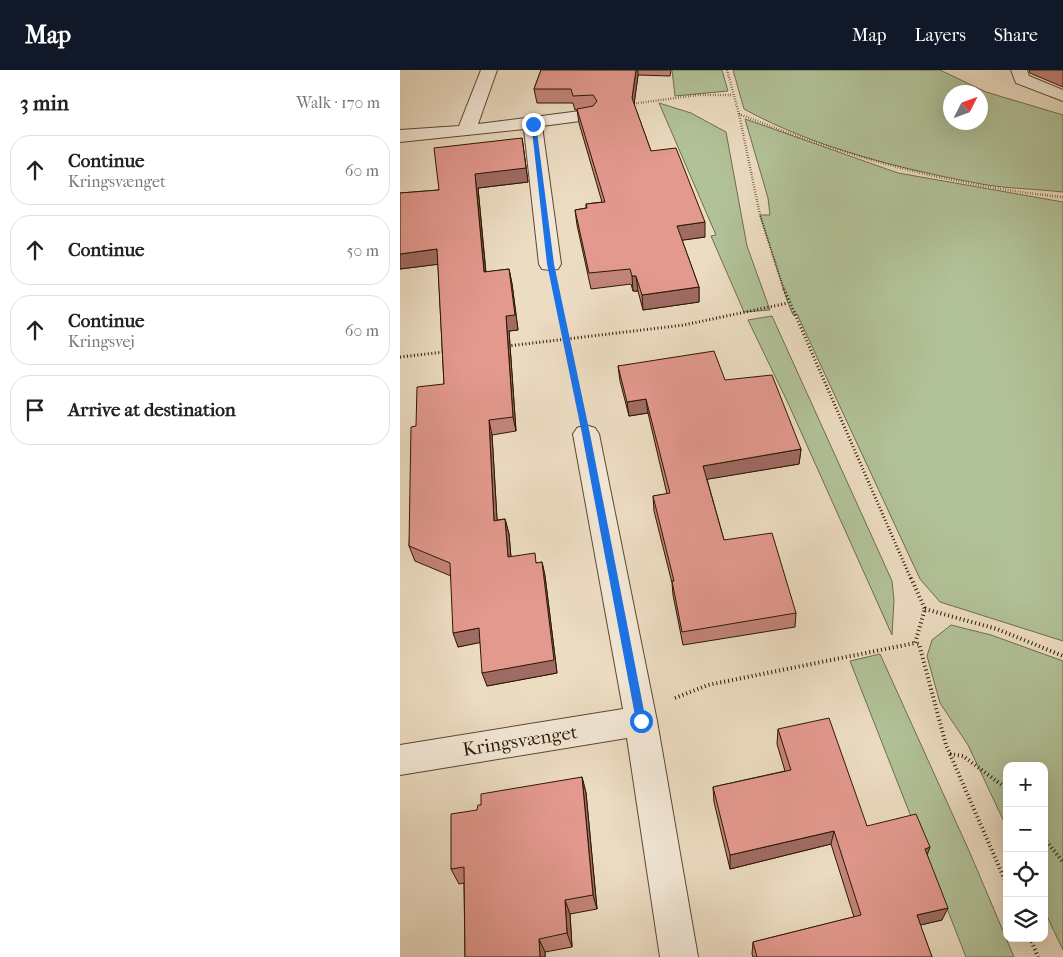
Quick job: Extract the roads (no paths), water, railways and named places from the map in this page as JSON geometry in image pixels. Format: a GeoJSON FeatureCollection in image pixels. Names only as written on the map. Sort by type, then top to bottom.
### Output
{"type":"FeatureCollection","features":[{"type":"Feature","properties":{"kind":"street"},"geometry":{"type":"LineString","coordinates":[[466,131],[489,70]]}},
{"type":"Feature","properties":{"kind":"street"},"geometry":{"type":"LineString","coordinates":[[1018,70],[1022,79],[1063,96]]}},
{"type":"Feature","properties":{"kind":"street"},"geometry":{"type":"LineString","coordinates":[[400,136],[533,124],[588,115]]}},
{"type":"Feature","properties":{"kind":"street"},"geometry":{"type":"LineString","coordinates":[[533,124],[550,264]]}},
{"type":"Feature","properties":{"kind":"street"},"geometry":{"type":"LineString","coordinates":[[586,434],[641,721],[679,957]]}},
{"type":"Feature","properties":{"kind":"street","name":"Kringsvænget"},"geometry":{"type":"LineString","coordinates":[[400,760],[641,721]]}}]}
